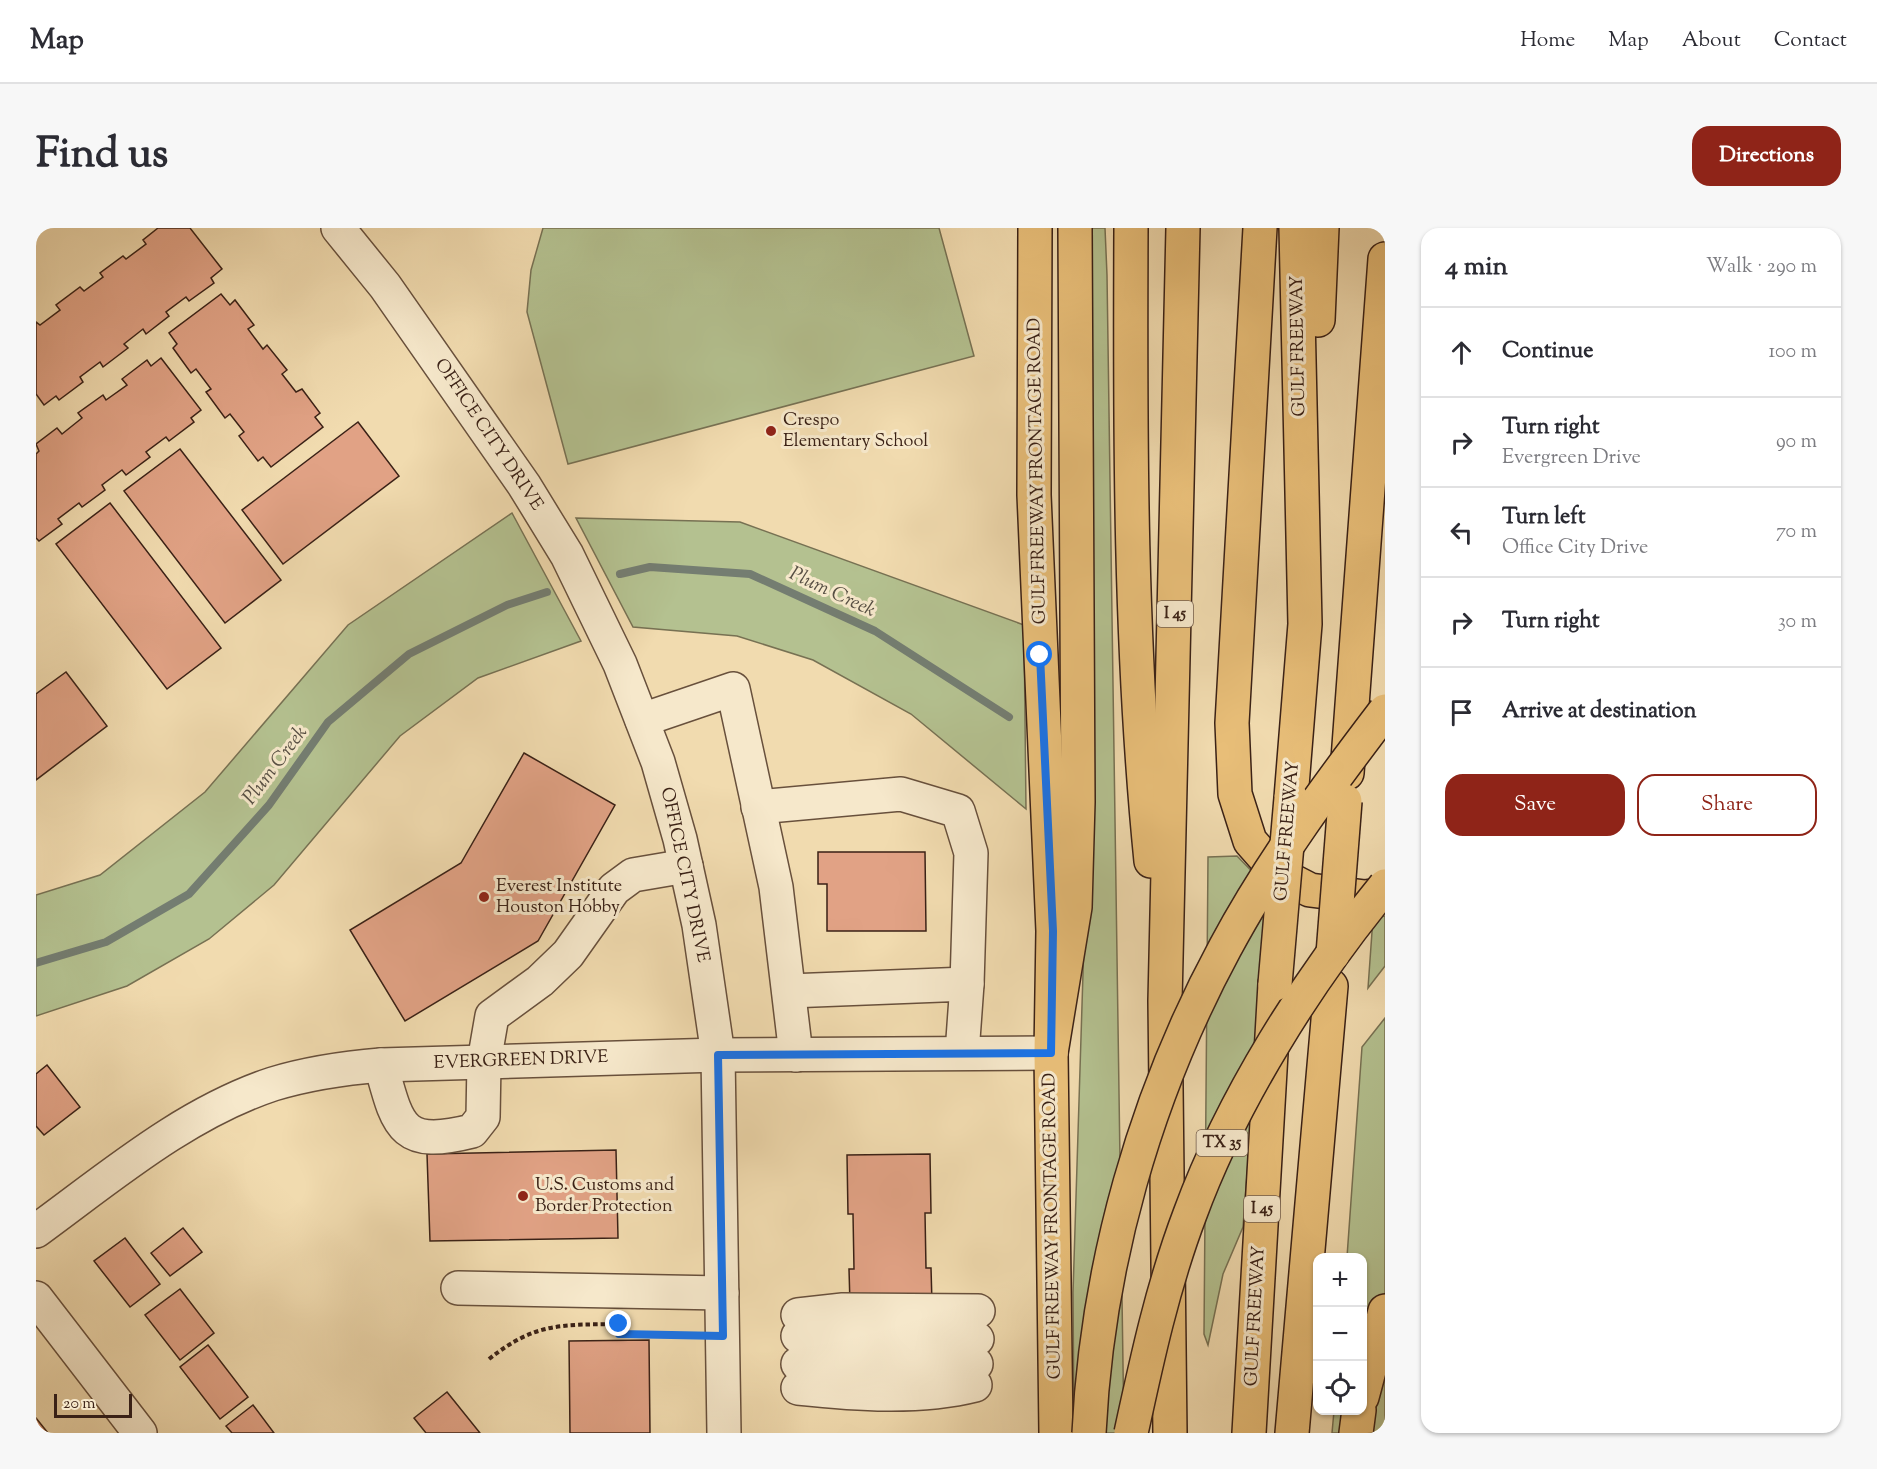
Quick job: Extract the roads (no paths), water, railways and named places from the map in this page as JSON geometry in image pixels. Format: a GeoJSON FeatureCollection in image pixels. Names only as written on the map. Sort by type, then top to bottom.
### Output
{"type":"FeatureCollection","features":[{"type":"Feature","properties":{"kind":"main road","name":"GULF FREEWAY FRONTAGE ROAD"},"geometry":{"type":"LineString","coordinates":[[1035,228],[1034,495],[1053,931],[1051,1053],[1056,1433]]}},
{"type":"Feature","properties":{"kind":"main road"},"geometry":{"type":"LineString","coordinates":[[1051,1053],[1075,907],[1078,814],[1079,627],[1074,341],[1075,228]]}},
{"type":"Feature","properties":{"kind":"main road"},"geometry":{"type":"LineString","coordinates":[[1131,228],[1130,439],[1136,682],[1165,1001]]}},
{"type":"Feature","properties":{"kind":"main road","name":"I 45"},"geometry":{"type":"LineString","coordinates":[[1170,1433],[1165,1001],[1183,228]]}},
{"type":"Feature","properties":{"kind":"main road"},"geometry":{"type":"LineString","coordinates":[[1260,228],[1232,723],[1235,794],[1250,841],[1279,874],[1310,890],[1365,897],[1385,894]]}},
{"type":"Feature","properties":{"kind":"main road","name":"GULF FREEWAY"},"geometry":{"type":"LineString","coordinates":[[1249,1433],[1275,984],[1305,624],[1296,228]]}},
{"type":"Feature","properties":{"kind":"main road"},"geometry":{"type":"LineString","coordinates":[[1305,624],[1322,228]]}},
{"type":"Feature","properties":{"kind":"main road"},"geometry":{"type":"LineString","coordinates":[[1292,1433],[1331,986],[1385,259]]}},
{"type":"Feature","properties":{"kind":"main road"},"geometry":{"type":"LineString","coordinates":[[1089,1433],[1091,1394],[1103,1297],[1118,1232],[1157,1101],[1185,1032],[1225,947],[1270,872],[1315,805],[1385,711]]}},
{"type":"Feature","properties":{"kind":"main road","name":"TX 35"},"geometry":{"type":"LineString","coordinates":[[1131,1433],[1156,1322],[1173,1265],[1190,1212],[1213,1161],[1237,1112],[1308,990],[1385,886]]}},
{"type":"Feature","properties":{"kind":"main road"},"geometry":{"type":"LineString","coordinates":[[1367,1378],[1382,1320]]}},
{"type":"Feature","properties":{"kind":"main road"},"geometry":{"type":"LineString","coordinates":[[1356,1433],[1358,1415]]}},
{"type":"Feature","properties":{"kind":"street","name":"OFFICE CITY DRIVE"},"geometry":{"type":"LineString","coordinates":[[338,228],[385,286],[524,486],[567,555],[620,664],[658,762],[699,925],[718,1055],[724,1433]]}},
{"type":"Feature","properties":{"kind":"street"},"geometry":{"type":"LineString","coordinates":[[642,720],[732,689],[776,887],[796,1054]]}},
{"type":"Feature","properties":{"kind":"street"},"geometry":{"type":"LineString","coordinates":[[758,807],[901,795],[958,811],[971,853],[967,984],[962,1053]]}},
{"type":"Feature","properties":{"kind":"street"},"geometry":{"type":"LineString","coordinates":[[381,1065],[393,1109],[401,1124],[410,1132],[426,1138],[472,1131],[483,1117],[484,1062],[492,1016],[540,981],[568,954],[614,889],[633,875],[686,866]]}},
{"type":"Feature","properties":{"kind":"street"},"geometry":{"type":"LineString","coordinates":[[789,991],[967,984]]}},
{"type":"Feature","properties":{"kind":"street","name":"EVERGREEN DRIVE"},"geometry":{"type":"LineString","coordinates":[[36,1231],[163,1138],[213,1110],[272,1084],[330,1070],[381,1065],[718,1055],[1051,1053]]}},
{"type":"Feature","properties":{"kind":"street"},"geometry":{"type":"LineString","coordinates":[[458,1288],[722,1293]]}},
{"type":"Feature","properties":{"kind":"street"},"geometry":{"type":"LineString","coordinates":[[36,1298],[140,1433]]}},
{"type":"Feature","properties":{"kind":"street"},"geometry":{"type":"LineString","coordinates":[[976,1350],[798,1351],[976,1350]]}},
{"type":"Feature","properties":{"kind":"waterway","name":"Plum Creek"},"geometry":{"type":"LineString","coordinates":[[620,574],[650,567],[750,574],[875,631],[1009,717]]}},
{"type":"Feature","properties":{"kind":"waterway","name":"Plum Creek"},"geometry":{"type":"LineString","coordinates":[[36,963],[106,942],[189,894],[269,805],[328,722],[409,654],[507,605],[547,592]]}},
{"type":"Feature","properties":{"kind":"place","name":"Crespo Elementary School"},"geometry":{"type":"Point","coordinates":[771,431]}},
{"type":"Feature","properties":{"kind":"place","name":"Everest Institute Houston Hobby"},"geometry":{"type":"Point","coordinates":[484,897]}},
{"type":"Feature","properties":{"kind":"place","name":"U.S. Customs and Border Protection"},"geometry":{"type":"Point","coordinates":[523,1196]}}]}
